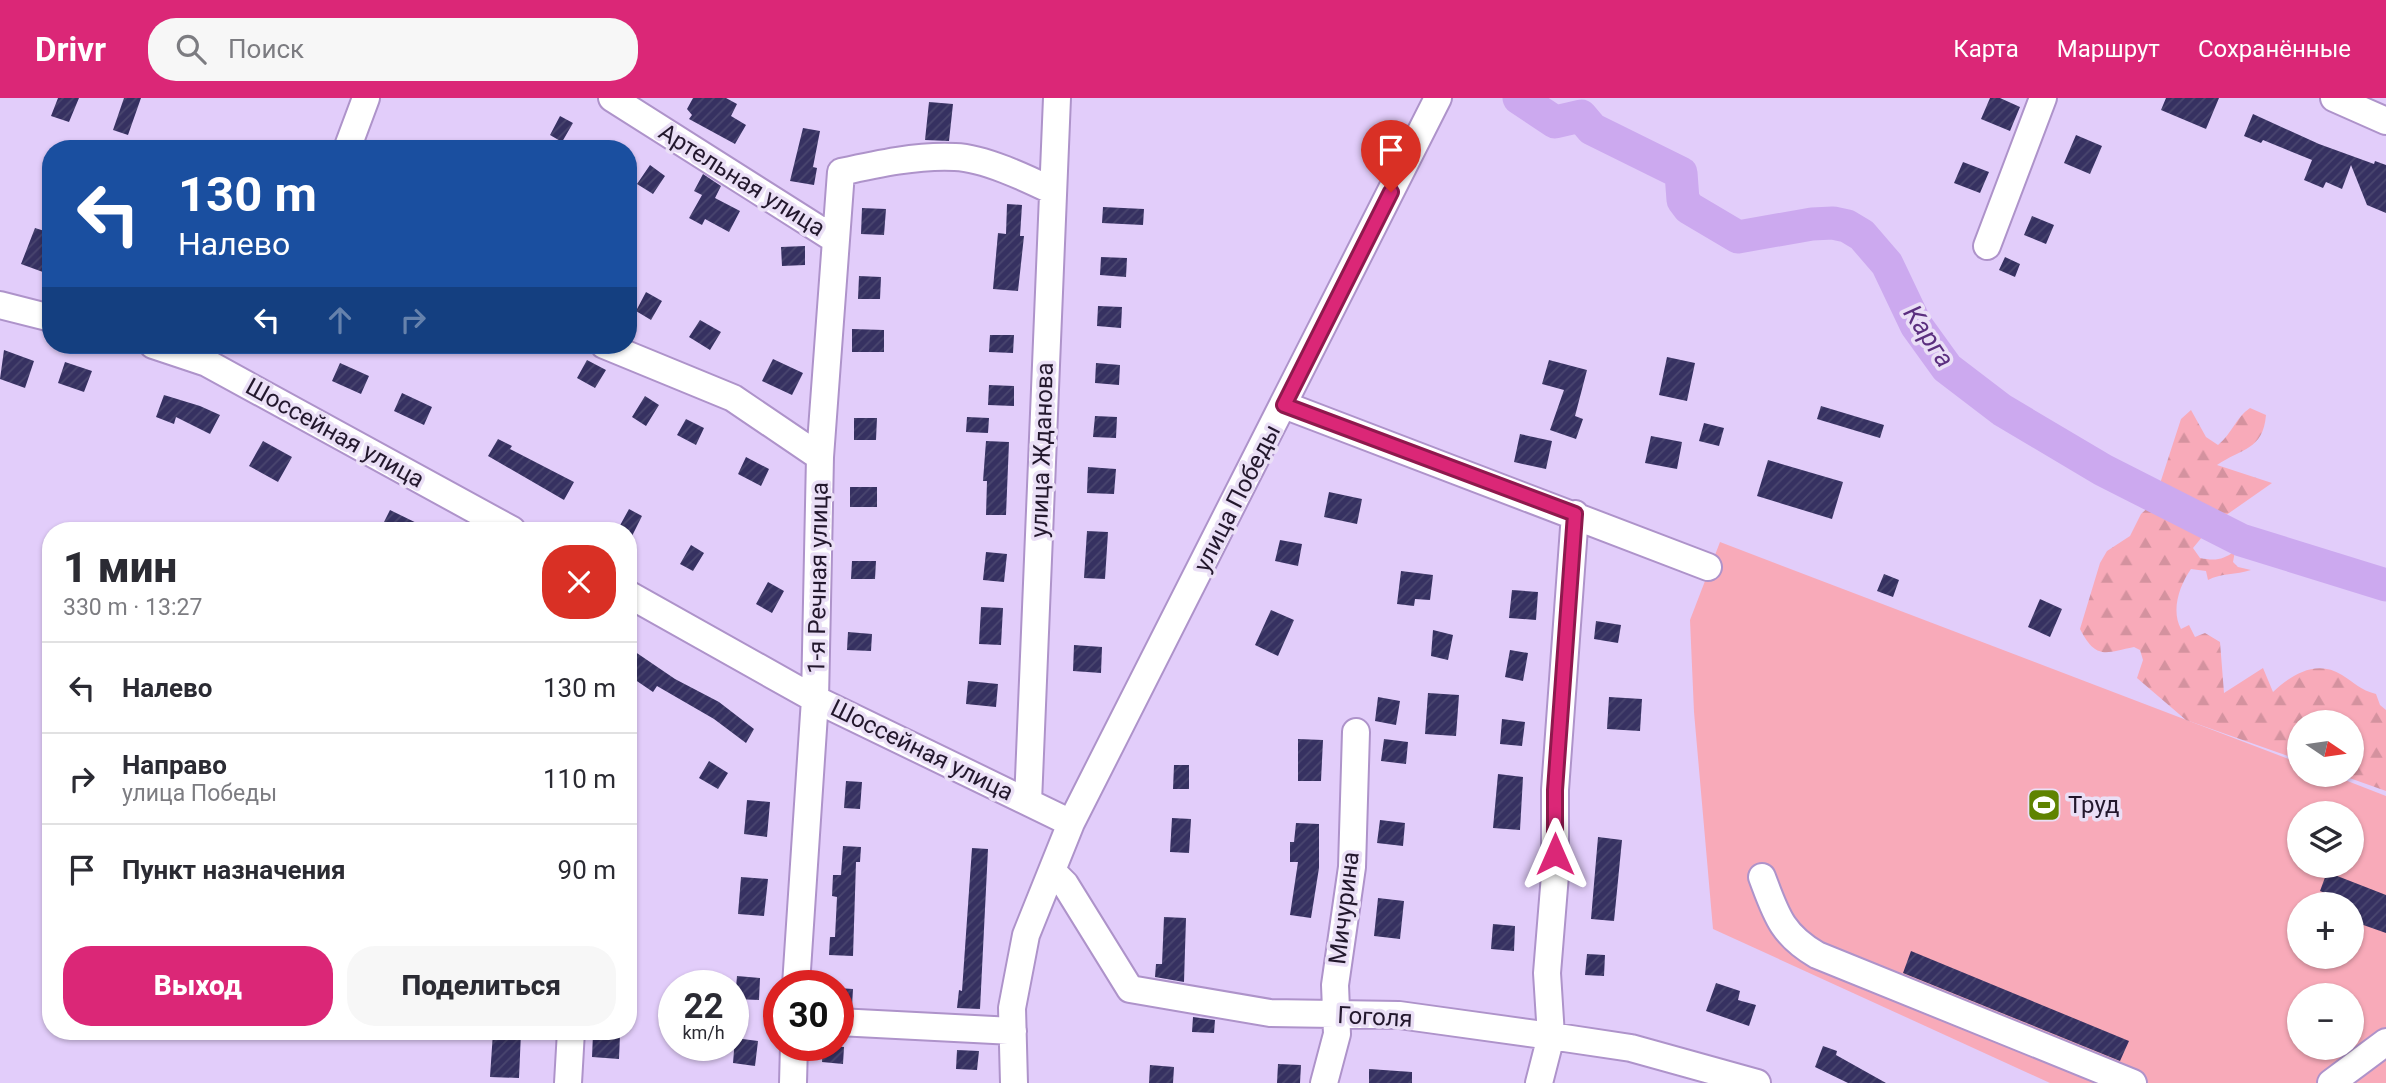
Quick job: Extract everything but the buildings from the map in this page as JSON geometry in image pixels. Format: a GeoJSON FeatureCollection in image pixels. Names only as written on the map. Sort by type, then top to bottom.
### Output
{"type":"FeatureCollection","features":[{"type":"Feature","properties":{"kind":"street"},"geometry":{"type":"LineString","coordinates":[[350,140],[366,98]]}},
{"type":"Feature","properties":{"kind":"street","name":"Артельная улица"},"geometry":{"type":"LineString","coordinates":[[612,98],[836,240]]}},
{"type":"Feature","properties":{"kind":"street","name":"улица Жданова"},"geometry":{"type":"LineString","coordinates":[[1028,802],[1057,98]]}},
{"type":"Feature","properties":{"kind":"street","name":"улица Победы"},"geometry":{"type":"LineString","coordinates":[[1071,822],[1438,98]]}},
{"type":"Feature","properties":{"kind":"street"},"geometry":{"type":"LineString","coordinates":[[1987,246],[2043,98]]}},
{"type":"Feature","properties":{"kind":"street"},"geometry":{"type":"LineString","coordinates":[[2334,98],[2386,121]]}},
{"type":"Feature","properties":{"kind":"street","name":"1-я Речная улица"},"geometry":{"type":"LineString","coordinates":[[797,970],[816,699],[820,457],[841,172],[872,165],[956,157],[1021,175],[1053,191]]}},
{"type":"Feature","properties":{"kind":"street"},"geometry":{"type":"LineString","coordinates":[[0,305],[42,316]]}},
{"type":"Feature","properties":{"kind":"street","name":"Шоссейная улица"},"geometry":{"type":"LineString","coordinates":[[180,354],[207,363],[497,522]]}},
{"type":"Feature","properties":{"kind":"street"},"geometry":{"type":"LineString","coordinates":[[626,354],[733,398],[820,457]]}},
{"type":"Feature","properties":{"kind":"street"},"geometry":{"type":"LineString","coordinates":[[1284,405],[1708,567]]}},
{"type":"Feature","properties":{"kind":"street"},"geometry":{"type":"LineString","coordinates":[[1539,1083],[1551,1035],[1547,973],[1555,875],[1555,790],[1575,514]]}},
{"type":"Feature","properties":{"kind":"street","name":"Шоссейная улица"},"geometry":{"type":"LineString","coordinates":[[637,599],[816,699],[1071,822]]}},
{"type":"Feature","properties":{"kind":"street","name":"Мичурина"},"geometry":{"type":"LineString","coordinates":[[1324,1083],[1338,1034],[1335,985],[1352,867],[1356,732]]}},
{"type":"Feature","properties":{"kind":"street"},"geometry":{"type":"LineString","coordinates":[[1014,1083],[1012,1008],[1026,935],[1071,822]]}},
{"type":"Feature","properties":{"kind":"street","name":"Гоголя"},"geometry":{"type":"LineString","coordinates":[[1052,871],[1065,884],[1130,989],[1270,1013],[1399,1015],[1551,1035],[1631,1048],[1757,1083]]}},
{"type":"Feature","properties":{"kind":"street"},"geometry":{"type":"LineString","coordinates":[[1762,877],[1778,918],[1789,936],[1817,955],[2133,1083]]}},
{"type":"Feature","properties":{"kind":"street"},"geometry":{"type":"LineString","coordinates":[[854,1023],[1013,1031]]}},
{"type":"Feature","properties":{"kind":"street"},"geometry":{"type":"LineString","coordinates":[[568,1083],[570,1040]]}},
{"type":"Feature","properties":{"kind":"street"},"geometry":{"type":"LineString","coordinates":[[2331,1083],[2386,1042]]}},
{"type":"Feature","properties":{"kind":"street"},"geometry":{"type":"LineString","coordinates":[[793,1083],[794,1061]]}},
{"type":"Feature","properties":{"kind":"green space"},"geometry":{"type":"Polygon","coordinates":[[[2250,408],[2266,415],[2261,435],[2250,447],[2217,465],[2272,483],[2212,525],[2193,548],[2200,558],[2210,559],[2223,558],[2235,551],[2233,562],[2238,567],[2251,570],[2208,580],[2206,571],[2191,569],[2178,599],[2178,622],[2181,629],[2189,625],[2195,637],[2205,633],[2220,642],[2224,693],[2263,668],[2273,692],[2297,674],[2323,668],[2333,670],[2376,694],[2380,705],[2386,710],[2386,791],[2364,783],[2364,710],[2287,710],[2287,756],[2186,720],[2137,678],[2143,660],[2140,650],[2134,647],[2108,652],[2096,650],[2080,629],[2100,563],[2107,551],[2130,536],[2141,514],[2154,502],[2181,419],[2191,410],[2206,437],[2218,445],[2250,408]]]}},
{"type":"Feature","properties":{"kind":"green space","name":"Труд"},"geometry":{"type":"Polygon","coordinates":[[[1720,542],[2287,758],[2287,788],[2364,787],[2386,796],[2386,1083],[2050,1083],[1713,929],[1694,712],[1690,620],[1720,542]]]}},
{"type":"Feature","properties":{"kind":"waterway","name":"Карга"},"geometry":{"type":"LineString","coordinates":[[1519,98],[1555,122],[1581,116],[1592,129],[1681,173],[1683,200],[1689,208],[1738,237],[1812,224],[1833,223],[1847,226],[1862,235],[1887,264],[1916,325],[1947,368],[2002,410],[2103,470],[2241,540],[2386,585]]}},
{"type":"Feature","properties":{"kind":"place","name":"Труд"},"geometry":{"type":"Point","coordinates":[2044,805]}},
{"type":"Feature","properties":{"kind":"route"},"geometry":{"type":"LineString","coordinates":[[1391,192],[1284,405],[1575,514],[1555,790],[1555,854]]}}]}
